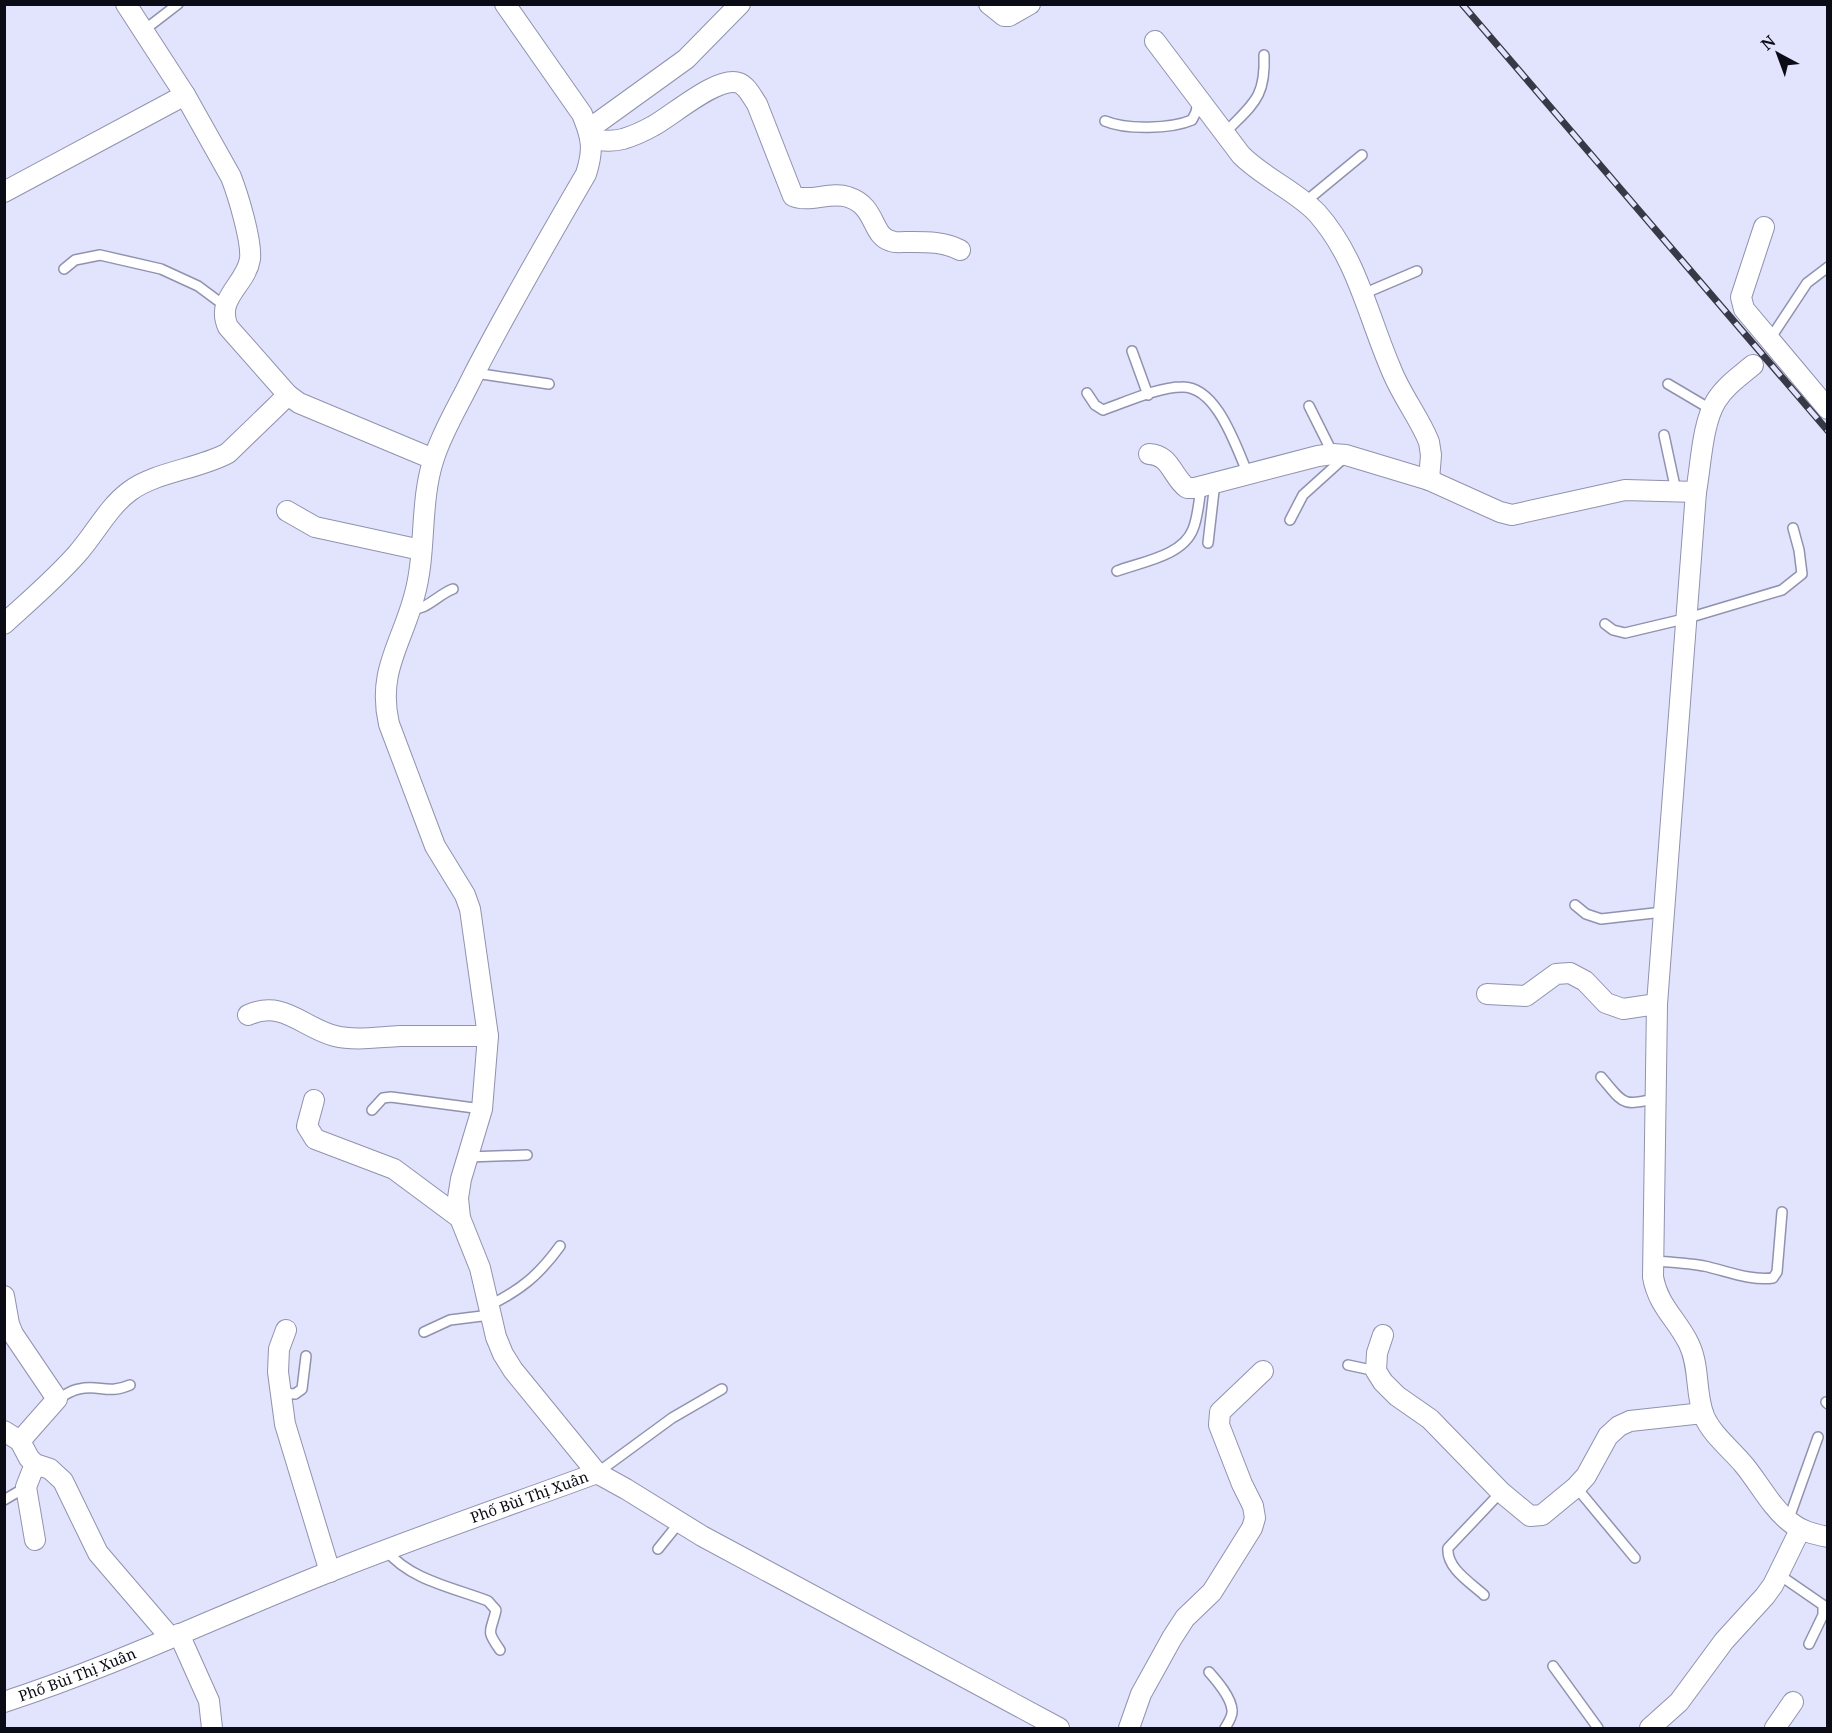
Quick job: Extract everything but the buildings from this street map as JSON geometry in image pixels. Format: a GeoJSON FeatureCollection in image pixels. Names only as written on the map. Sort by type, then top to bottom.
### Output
{"type":"FeatureCollection","features":[{"type":"Feature","properties":{"kind":"street"},"geometry":{"type":"LineString","coordinates":[[126,4],[185,95],[237,191],[250,250],[250,261],[225,306],[223,316],[228,327],[288,395],[299,403],[433,459]]}},
{"type":"Feature","properties":{"kind":"street"},"geometry":{"type":"LineString","coordinates":[[590,134],[692,54],[740,4]]}},
{"type":"Feature","properties":{"kind":"street"},"geometry":{"type":"LineString","coordinates":[[989,4],[1004,16],[1009,16],[1030,4]]}},
{"type":"Feature","properties":{"kind":"street"},"geometry":{"type":"LineString","coordinates":[[508,6],[582,114],[590,134],[591,158],[586,174],[497,330],[433,459],[428,480],[418,581],[389,665],[385,687],[385,707],[389,724],[435,846],[465,895],[470,909],[488,1036],[482,1109],[461,1179],[458,1198],[460,1218],[480,1268],[496,1337],[508,1362],[597,1473]]}},
{"type":"Feature","properties":{"kind":"street"},"geometry":{"type":"LineString","coordinates":[[1155,41],[1224,134],[1256,170],[1305,202],[1328,228],[1353,268],[1391,371],[1429,442],[1431,455],[1429,480]]}},
{"type":"Feature","properties":{"kind":"street"},"geometry":{"type":"LineString","coordinates":[[590,134],[606,142],[622,139],[653,126],[711,89],[728,82],[740,83],[750,92],[757,104],[793,196],[801,198],[845,196],[861,202],[869,212],[878,232],[891,242],[929,242],[950,245],[960,250]]}},
{"type":"Feature","properties":{"kind":"street"},"geometry":{"type":"LineString","coordinates":[[4,192],[185,95]]}},
{"type":"Feature","properties":{"kind":"street"},"geometry":{"type":"LineString","coordinates":[[1764,227],[1741,297],[1744,309],[1827,408]]}},
{"type":"Feature","properties":{"kind":"street"},"geometry":{"type":"LineString","coordinates":[[1753,365],[1727,387],[1716,402],[1708,419],[1696,492],[1657,1004],[1653,1261],[1656,1290],[1661,1304],[1686,1339],[1695,1360],[1703,1413],[1709,1425],[1794,1525],[1827,1537]]}},
{"type":"Feature","properties":{"kind":"street"},"geometry":{"type":"LineString","coordinates":[[4,624],[70,561],[131,489],[228,453],[288,395]]}},
{"type":"Feature","properties":{"kind":"street"},"geometry":{"type":"LineString","coordinates":[[1149,454],[1164,459],[1184,486],[1195,488],[1318,456],[1340,454],[1429,480],[1500,512],[1512,515],[1625,490],[1696,492]]}},
{"type":"Feature","properties":{"kind":"street"},"geometry":{"type":"LineString","coordinates":[[286,511],[315,527],[421,550]]}},
{"type":"Feature","properties":{"kind":"street"},"geometry":{"type":"LineString","coordinates":[[1486,994],[1526,996],[1556,974],[1570,973],[1585,981],[1606,1003],[1623,1009],[1657,1004]]}},
{"type":"Feature","properties":{"kind":"street"},"geometry":{"type":"LineString","coordinates":[[248,1015],[269,1009],[282,1012],[334,1036],[352,1038],[488,1036]]}},
{"type":"Feature","properties":{"kind":"street"},"geometry":{"type":"LineString","coordinates":[[315,1100],[307,1126],[315,1139],[394,1169],[460,1218]]}},
{"type":"Feature","properties":{"kind":"street"},"geometry":{"type":"LineString","coordinates":[[6,1309],[13,1334],[57,1399],[12,1436],[35,1464],[50,1469],[63,1481],[98,1553],[174,1635],[209,1701],[212,1728]]}},
{"type":"Feature","properties":{"kind":"street"},"geometry":{"type":"LineString","coordinates":[[286,1330],[279,1349],[278,1372],[289,1439],[330,1572]]}},
{"type":"Feature","properties":{"kind":"street"},"geometry":{"type":"LineString","coordinates":[[1383,1335],[1377,1353],[1376,1371],[1383,1382],[1397,1396],[1430,1419],[1501,1492],[1530,1516],[1542,1515],[1576,1487],[1586,1476],[1608,1436],[1618,1426],[1630,1421],[1703,1413]]}},
{"type":"Feature","properties":{"kind":"street"},"geometry":{"type":"LineString","coordinates":[[1129,1728],[1141,1694],[1172,1638],[1185,1618],[1212,1592],[1252,1528],[1255,1518],[1253,1506],[1219,1425],[1220,1412],[1263,1371]]}},
{"type":"Feature","properties":{"kind":"street"},"geometry":{"type":"LineString","coordinates":[[35,1464],[26,1487],[35,1540]]}},
{"type":"Feature","properties":{"kind":"street","name":"Phố Bùi Thị Xuân"},"geometry":{"type":"LineString","coordinates":[[4,1702],[63,1683],[330,1572],[597,1473],[626,1488],[680,1523],[1059,1728]]}},
{"type":"Feature","properties":{"kind":"street"},"geometry":{"type":"LineString","coordinates":[[1650,1728],[1679,1702],[1724,1641],[1765,1596],[1778,1574],[1794,1525]]}},
{"type":"Feature","properties":{"kind":"street"},"geometry":{"type":"LineString","coordinates":[[1775,1728],[1793,1702]]}},
{"type":"Feature","properties":{"kind":"lane"},"geometry":{"type":"LineString","coordinates":[[143,31],[178,4]]}},
{"type":"Feature","properties":{"kind":"lane"},"geometry":{"type":"LineString","coordinates":[[1224,134],[1258,97],[1263,84],[1264,55]]}},
{"type":"Feature","properties":{"kind":"lane"},"geometry":{"type":"LineString","coordinates":[[1105,121],[1121,126],[1172,126],[1192,120],[1198,99]]}},
{"type":"Feature","properties":{"kind":"lane"},"geometry":{"type":"LineString","coordinates":[[1305,202],[1362,155]]}},
{"type":"Feature","properties":{"kind":"lane"},"geometry":{"type":"LineString","coordinates":[[64,269],[75,260],[100,255],[161,269],[198,286],[225,306]]}},
{"type":"Feature","properties":{"kind":"lane"},"geometry":{"type":"LineString","coordinates":[[1770,339],[1807,283],[1827,267]]}},
{"type":"Feature","properties":{"kind":"lane"},"geometry":{"type":"LineString","coordinates":[[1363,294],[1417,271]]}},
{"type":"Feature","properties":{"kind":"lane"},"geometry":{"type":"LineString","coordinates":[[1132,351],[1148,395]]}},
{"type":"Feature","properties":{"kind":"lane"},"geometry":{"type":"LineString","coordinates":[[475,373],[549,384]]}},
{"type":"Feature","properties":{"kind":"lane"},"geometry":{"type":"LineString","coordinates":[[1668,384],[1713,410]]}},
{"type":"Feature","properties":{"kind":"lane"},"geometry":{"type":"LineString","coordinates":[[1087,393],[1095,405],[1103,410],[1180,387],[1191,387],[1202,392],[1216,407],[1248,474]]}},
{"type":"Feature","properties":{"kind":"lane"},"geometry":{"type":"LineString","coordinates":[[1290,520],[1303,495],[1340,454],[1308,406]]}},
{"type":"Feature","properties":{"kind":"lane"},"geometry":{"type":"LineString","coordinates":[[1664,435],[1676,491]]}},
{"type":"Feature","properties":{"kind":"lane"},"geometry":{"type":"LineString","coordinates":[[1208,484],[1208,543]]}},
{"type":"Feature","properties":{"kind":"lane"},"geometry":{"type":"LineString","coordinates":[[1117,571],[1177,549],[1189,538],[1208,484]]}},
{"type":"Feature","properties":{"kind":"lane"},"geometry":{"type":"LineString","coordinates":[[1605,624],[1613,630],[1625,633],[1688,618],[1782,590],[1802,574],[1793,528]]}},
{"type":"Feature","properties":{"kind":"lane"},"geometry":{"type":"LineString","coordinates":[[410,609],[417,610],[425,607],[442,593],[453,589]]}},
{"type":"Feature","properties":{"kind":"lane"},"geometry":{"type":"LineString","coordinates":[[1575,904],[1586,914],[1601,919],[1663,912]]}},
{"type":"Feature","properties":{"kind":"lane"},"geometry":{"type":"LineString","coordinates":[[1601,1077],[1622,1100],[1635,1104],[1656,1098]]}},
{"type":"Feature","properties":{"kind":"lane"},"geometry":{"type":"LineString","coordinates":[[372,1110],[383,1098],[391,1097],[482,1109]]}},
{"type":"Feature","properties":{"kind":"lane"},"geometry":{"type":"LineString","coordinates":[[468,1157],[527,1155]]}},
{"type":"Feature","properties":{"kind":"lane"},"geometry":{"type":"LineString","coordinates":[[1653,1261],[1704,1266],[1758,1279],[1773,1278],[1777,1272],[1782,1212]]}},
{"type":"Feature","properties":{"kind":"lane"},"geometry":{"type":"LineString","coordinates":[[424,1332],[450,1320],[489,1310],[534,1277],[560,1246]]}},
{"type":"Feature","properties":{"kind":"lane"},"geometry":{"type":"LineString","coordinates":[[281,1393],[295,1394],[302,1389],[306,1356]]}},
{"type":"Feature","properties":{"kind":"lane"},"geometry":{"type":"LineString","coordinates":[[1348,1365],[1376,1371]]}},
{"type":"Feature","properties":{"kind":"lane"},"geometry":{"type":"LineString","coordinates":[[57,1399],[78,1389],[96,1388],[118,1391],[130,1386]]}},
{"type":"Feature","properties":{"kind":"lane"},"geometry":{"type":"LineString","coordinates":[[597,1473],[672,1419],[722,1389]]}},
{"type":"Feature","properties":{"kind":"lane"},"geometry":{"type":"LineString","coordinates":[[1794,1525],[1818,1437]]}},
{"type":"Feature","properties":{"kind":"lane"},"geometry":{"type":"LineString","coordinates":[[4,1500],[26,1487]]}},
{"type":"Feature","properties":{"kind":"lane"},"geometry":{"type":"LineString","coordinates":[[1576,1487],[1635,1558]]}},
{"type":"Feature","properties":{"kind":"lane"},"geometry":{"type":"LineString","coordinates":[[1484,1595],[1452,1564],[1447,1556],[1448,1548],[1501,1492]]}},
{"type":"Feature","properties":{"kind":"lane"},"geometry":{"type":"LineString","coordinates":[[658,1549],[680,1523]]}},
{"type":"Feature","properties":{"kind":"lane"},"geometry":{"type":"LineString","coordinates":[[387,1551],[401,1566],[418,1575],[488,1601],[496,1610],[490,1631],[491,1637],[500,1650]]}},
{"type":"Feature","properties":{"kind":"lane"},"geometry":{"type":"LineString","coordinates":[[1778,1574],[1822,1605],[1823,1615],[1809,1644]]}},
{"type":"Feature","properties":{"kind":"lane"},"geometry":{"type":"LineString","coordinates":[[1553,1666],[1598,1728]]}},
{"type":"Feature","properties":{"kind":"lane"},"geometry":{"type":"LineString","coordinates":[[1209,1672],[1226,1696],[1232,1710],[1225,1728]]}},
{"type":"Feature","properties":{"kind":"railway"},"geometry":{"type":"LineString","coordinates":[[1462,4],[1828,431]]}}]}
